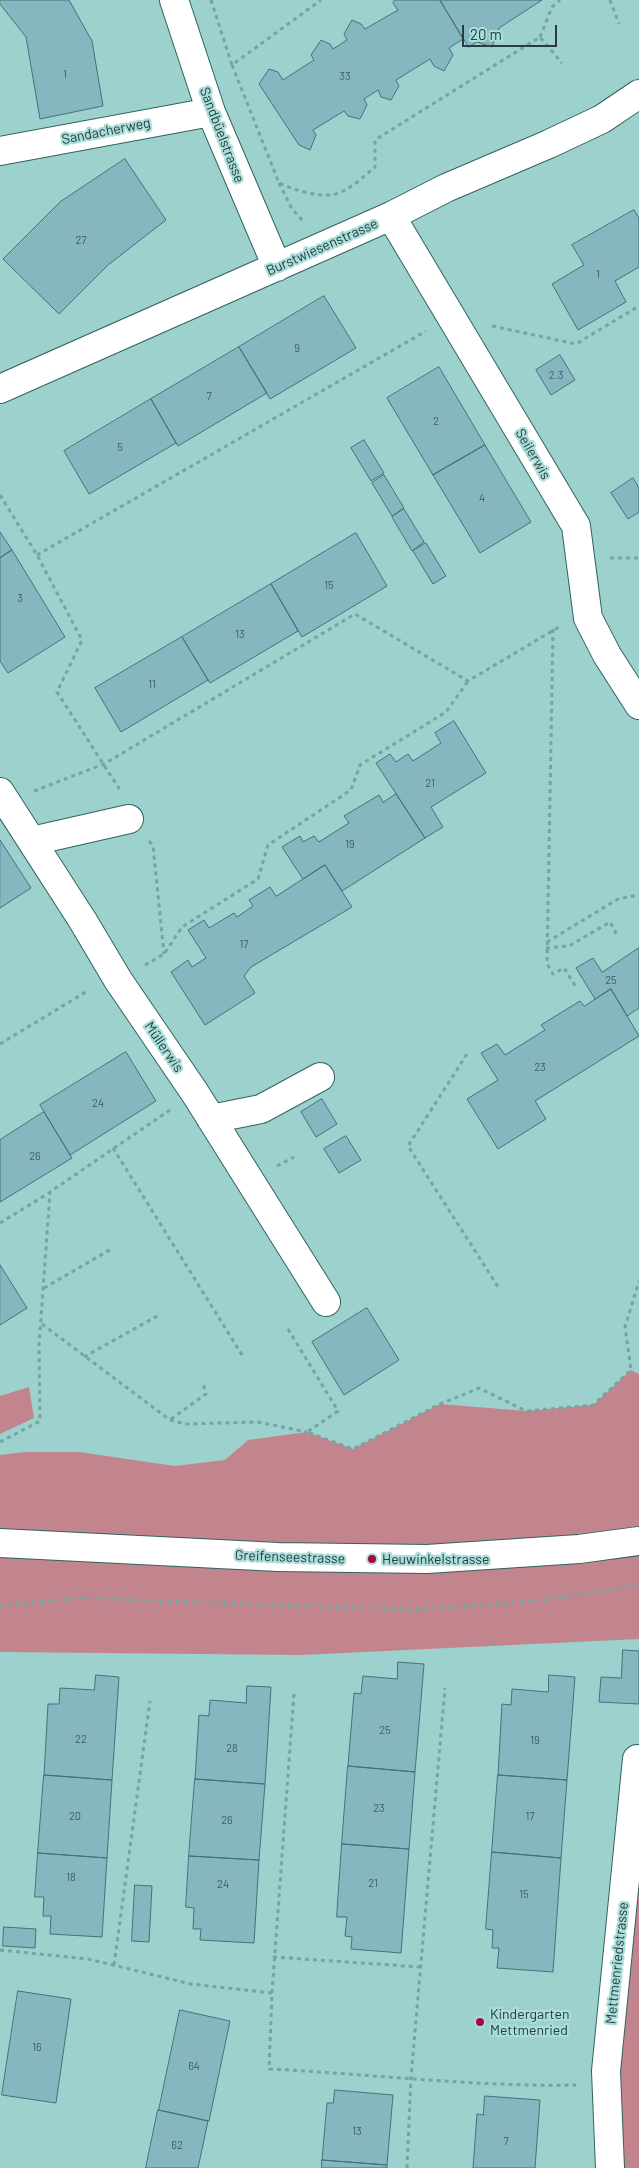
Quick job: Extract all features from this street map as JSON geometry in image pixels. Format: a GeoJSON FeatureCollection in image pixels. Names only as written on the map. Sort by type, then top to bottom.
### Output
{"type":"FeatureCollection","features":[{"type":"Feature","properties":{"kind":"street","name":"Sandbüelstrasse"},"geometry":{"type":"LineString","coordinates":[[174,0],[211,112],[277,267]]}},
{"type":"Feature","properties":{"kind":"street","name":"Burstwiesenstrasse"},"geometry":{"type":"LineString","coordinates":[[0,389],[320,248],[391,216],[446,188],[549,144],[602,119],[639,94]]}},
{"type":"Feature","properties":{"kind":"street","name":"Sandacherweg"},"geometry":{"type":"LineString","coordinates":[[0,151],[211,112]]}},
{"type":"Feature","properties":{"kind":"street","name":"Seilerwis"},"geometry":{"type":"LineString","coordinates":[[391,216],[576,526],[588,618],[607,655],[639,705]]}},
{"type":"Feature","properties":{"kind":"street","name":"Müllerwis"},"geometry":{"type":"LineString","coordinates":[[3,797],[83,921],[116,977],[195,1093],[326,1302]]}},
{"type":"Feature","properties":{"kind":"street"},"geometry":{"type":"LineString","coordinates":[[32,841],[126,808]]}},
{"type":"Feature","properties":{"kind":"street"},"geometry":{"type":"LineString","coordinates":[[211,1119],[261,1109],[320,1077]]}},
{"type":"Feature","properties":{"kind":"street","name":"Greifenseestrasse"},"geometry":{"type":"LineString","coordinates":[[0,1543],[278,1557],[427,1560],[579,1549],[639,1541]]}},
{"type":"Feature","properties":{"kind":"street","name":"Mettmenriedstrasse"},"geometry":{"type":"LineString","coordinates":[[610,2168],[606,2071],[637,1759]]}},
{"type":"Feature","properties":{"kind":"path"},"geometry":{"type":"LineString","coordinates":[[211,0],[232,66],[279,183],[292,209],[311,229],[320,248]]}},
{"type":"Feature","properties":{"kind":"path"},"geometry":{"type":"LineString","coordinates":[[232,66],[321,0]]}},
{"type":"Feature","properties":{"kind":"path"},"geometry":{"type":"LineString","coordinates":[[242,185],[279,183],[301,192],[336,194],[359,181],[375,167],[375,140],[540,37],[552,7],[559,0]]}},
{"type":"Feature","properties":{"kind":"path"},"geometry":{"type":"LineString","coordinates":[[610,0],[619,24]]}},
{"type":"Feature","properties":{"kind":"path"},"geometry":{"type":"LineString","coordinates":[[540,37],[562,63]]}},
{"type":"Feature","properties":{"kind":"path"},"geometry":{"type":"LineString","coordinates":[[489,326],[576,344],[639,306]]}},
{"type":"Feature","properties":{"kind":"path"},"geometry":{"type":"LineString","coordinates":[[37,555],[429,329]]}},
{"type":"Feature","properties":{"kind":"path"},"geometry":{"type":"LineString","coordinates":[[0,495],[37,555],[82,640],[57,692],[104,764],[126,808]]}},
{"type":"Feature","properties":{"kind":"path"},"geometry":{"type":"LineString","coordinates":[[3,797],[104,764],[355,614],[468,681]]}},
{"type":"Feature","properties":{"kind":"path"},"geometry":{"type":"LineString","coordinates":[[0,1044],[116,977],[164,954],[182,928],[258,879],[268,845],[351,790],[360,764],[446,712],[468,681],[553,629],[588,618]]}},
{"type":"Feature","properties":{"kind":"path"},"geometry":{"type":"LineString","coordinates":[[553,629],[547,964],[553,974],[564,968],[576,987]]}},
{"type":"Feature","properties":{"kind":"path"},"geometry":{"type":"LineString","coordinates":[[148,838],[153,846],[164,954]]}},
{"type":"Feature","properties":{"kind":"path"},"geometry":{"type":"LineString","coordinates":[[546,943],[618,900],[639,895]]}},
{"type":"Feature","properties":{"kind":"path"},"geometry":{"type":"LineString","coordinates":[[546,948],[569,946],[610,922],[617,935]]}},
{"type":"Feature","properties":{"kind":"path"},"geometry":{"type":"LineString","coordinates":[[467,1054],[408,1146],[500,1290]]}},
{"type":"Feature","properties":{"kind":"path"},"geometry":{"type":"LineString","coordinates":[[0,1223],[50,1192],[195,1093]]}},
{"type":"Feature","properties":{"kind":"path"},"geometry":{"type":"LineString","coordinates":[[113,1148],[244,1358]]}},
{"type":"Feature","properties":{"kind":"path"},"geometry":{"type":"LineString","coordinates":[[0,1442],[40,1421],[39,1346],[50,1192]]}},
{"type":"Feature","properties":{"kind":"path"},"geometry":{"type":"LineString","coordinates":[[43,1288],[113,1248]]}},
{"type":"Feature","properties":{"kind":"path"},"geometry":{"type":"LineString","coordinates":[[42,1324],[170,1420],[186,1424],[258,1422],[307,1432],[353,1449],[440,1404],[479,1388],[526,1411],[593,1405],[631,1370],[625,1327],[639,1281]]}},
{"type":"Feature","properties":{"kind":"path"},"geometry":{"type":"LineString","coordinates":[[84,1357],[159,1315]]}},
{"type":"Feature","properties":{"kind":"path"},"geometry":{"type":"LineString","coordinates":[[288,1329],[338,1411],[307,1432]]}},
{"type":"Feature","properties":{"kind":"path"},"geometry":{"type":"LineString","coordinates":[[170,1420],[206,1394],[203,1383]]}},
{"type":"Feature","properties":{"kind":"path"},"geometry":{"type":"LineString","coordinates":[[0,1605],[82,1598],[412,1610],[544,1600],[639,1585]]}},
{"type":"Feature","properties":{"kind":"path"},"geometry":{"type":"LineString","coordinates":[[407,2168],[412,2078],[445,1688]]}},
{"type":"Feature","properties":{"kind":"path"},"geometry":{"type":"LineString","coordinates":[[294,1693],[274,1957],[269,2069],[512,2086],[607,2084]]}},
{"type":"Feature","properties":{"kind":"path"},"geometry":{"type":"LineString","coordinates":[[114,1965],[150,1701]]}},
{"type":"Feature","properties":{"kind":"path"},"geometry":{"type":"LineString","coordinates":[[0,1950],[88,1958],[191,1984],[272,1993]]}},
{"type":"Feature","properties":{"kind":"path"},"geometry":{"type":"LineString","coordinates":[[274,1957],[421,1967]]}},
{"type":"Feature","properties":{"kind":"shaded area"},"geometry":{"type":"Polygon","coordinates":[[[631,1370],[639,1374],[639,1639],[301,1655],[0,1652],[0,1455],[24,1452],[79,1452],[175,1466],[225,1460],[248,1440],[307,1432],[353,1449],[440,1404],[526,1411],[593,1405],[631,1370]]]}},
{"type":"Feature","properties":{"kind":"shaded area"},"geometry":{"type":"Polygon","coordinates":[[[29,1387],[34,1418],[0,1434],[0,1396],[29,1387]]]}},
{"type":"Feature","properties":{"kind":"shaded area"},"geometry":{"type":"Polygon","coordinates":[[[639,1759],[639,2168],[610,2168],[639,1759]]]}},
{"type":"Feature","properties":{"kind":"building"},"geometry":{"type":"Polygon","coordinates":[[[0,0],[69,0],[92,41],[103,106],[40,119],[26,37],[0,4],[0,0]]]}},
{"type":"Feature","properties":{"kind":"building"},"geometry":{"type":"Polygon","coordinates":[[[395,0],[440,0],[463,39],[449,48],[453,55],[444,71],[434,66],[430,59],[396,80],[399,86],[391,100],[381,97],[378,90],[364,99],[367,105],[360,119],[348,116],[344,111],[313,130],[316,135],[310,150],[299,145],[259,84],[269,69],[278,72],[283,80],[314,60],[311,55],[321,40],[330,44],[333,49],[347,40],[344,34],[352,20],[361,24],[365,29],[398,10],[393,3],[395,0]]]}},
{"type":"Feature","properties":{"kind":"building"},"geometry":{"type":"Polygon","coordinates":[[[440,0],[542,0],[499,28],[492,47],[477,42],[469,47],[440,0]]]}},
{"type":"Feature","properties":{"kind":"building"},"geometry":{"type":"Polygon","coordinates":[[[125,159],[166,220],[108,265],[59,314],[3,259],[60,202],[125,159]]]}},
{"type":"Feature","properties":{"kind":"building"},"geometry":{"type":"Polygon","coordinates":[[[634,210],[639,218],[639,267],[615,281],[626,302],[578,330],[552,284],[584,265],[572,245],[634,210]]]}},
{"type":"Feature","properties":{"kind":"building"},"geometry":{"type":"Polygon","coordinates":[[[324,296],[356,348],[270,399],[239,347],[324,296]]]}},
{"type":"Feature","properties":{"kind":"building"},"geometry":{"type":"Polygon","coordinates":[[[239,347],[267,393],[178,446],[151,399],[239,347]]]}},
{"type":"Feature","properties":{"kind":"building"},"geometry":{"type":"Polygon","coordinates":[[[560,355],[575,380],[551,395],[536,370],[560,355]]]}},
{"type":"Feature","properties":{"kind":"building"},"geometry":{"type":"Polygon","coordinates":[[[439,367],[485,445],[433,475],[387,398],[439,367]]]}},
{"type":"Feature","properties":{"kind":"building"},"geometry":{"type":"Polygon","coordinates":[[[151,399],[176,443],[89,494],[64,451],[151,399]]]}},
{"type":"Feature","properties":{"kind":"building"},"geometry":{"type":"Polygon","coordinates":[[[364,440],[384,473],[371,481],[351,448],[364,440]]]}},
{"type":"Feature","properties":{"kind":"building"},"geometry":{"type":"Polygon","coordinates":[[[485,445],[531,522],[480,553],[433,475],[485,445]]]}},
{"type":"Feature","properties":{"kind":"building"},"geometry":{"type":"Polygon","coordinates":[[[384,475],[404,508],[392,516],[372,483],[384,475]]]}},
{"type":"Feature","properties":{"kind":"building"},"geometry":{"type":"Polygon","coordinates":[[[633,478],[639,488],[639,512],[628,519],[611,493],[633,478]]]}},
{"type":"Feature","properties":{"kind":"building"},"geometry":{"type":"Polygon","coordinates":[[[404,509],[424,542],[412,551],[392,517],[404,509]]]}},
{"type":"Feature","properties":{"kind":"building"},"geometry":{"type":"Polygon","coordinates":[[[0,532],[12,550],[0,558],[0,532]]]}},
{"type":"Feature","properties":{"kind":"building"},"geometry":{"type":"Polygon","coordinates":[[[356,533],[387,586],[302,637],[271,584],[356,533]]]}},
{"type":"Feature","properties":{"kind":"building"},"geometry":{"type":"Polygon","coordinates":[[[426,543],[446,576],[433,584],[413,551],[426,543]]]}},
{"type":"Feature","properties":{"kind":"building"},"geometry":{"type":"Polygon","coordinates":[[[12,550],[65,637],[8,673],[0,661],[0,558],[12,550]]]}},
{"type":"Feature","properties":{"kind":"building"},"geometry":{"type":"Polygon","coordinates":[[[271,584],[298,631],[210,683],[182,637],[271,584]]]}},
{"type":"Feature","properties":{"kind":"building"},"geometry":{"type":"Polygon","coordinates":[[[182,637],[208,680],[121,732],[95,688],[182,637]]]}},
{"type":"Feature","properties":{"kind":"building"},"geometry":{"type":"Polygon","coordinates":[[[454,721],[486,773],[431,807],[443,827],[425,838],[376,763],[390,754],[396,762],[408,754],[413,761],[441,743],[435,733],[454,721]]]}},
{"type":"Feature","properties":{"kind":"building"},"geometry":{"type":"Polygon","coordinates":[[[396,794],[425,838],[342,891],[325,865],[303,879],[282,847],[300,836],[303,842],[314,836],[319,842],[349,823],[344,816],[379,795],[383,802],[396,794]]]}},
{"type":"Feature","properties":{"kind":"building"},"geometry":{"type":"Polygon","coordinates":[[[0,840],[31,888],[0,908],[0,840]]]}},
{"type":"Feature","properties":{"kind":"building"},"geometry":{"type":"Polygon","coordinates":[[[325,865],[352,907],[251,967],[244,976],[255,993],[205,1025],[171,972],[188,960],[192,967],[206,958],[188,930],[204,920],[209,928],[234,913],[237,917],[253,906],[249,900],[270,887],[276,896],[325,865]]]}},
{"type":"Feature","properties":{"kind":"building"},"geometry":{"type":"Polygon","coordinates":[[[639,948],[639,1008],[627,1016],[611,989],[595,999],[576,968],[593,958],[602,972],[639,948]]]}},
{"type":"Feature","properties":{"kind":"building"},"geometry":{"type":"Polygon","coordinates":[[[611,989],[639,1036],[535,1101],[546,1119],[498,1149],[467,1099],[498,1080],[481,1053],[497,1044],[505,1055],[545,1030],[541,1025],[580,1001],[584,1006],[611,989]]]}},
{"type":"Feature","properties":{"kind":"building"},"geometry":{"type":"Polygon","coordinates":[[[126,1052],[156,1101],[70,1155],[40,1105],[126,1052]]]}},
{"type":"Feature","properties":{"kind":"building"},"geometry":{"type":"Polygon","coordinates":[[[322,1099],[337,1124],[316,1137],[301,1112],[322,1099]]]}},
{"type":"Feature","properties":{"kind":"building"},"geometry":{"type":"Polygon","coordinates":[[[44,1112],[72,1158],[0,1202],[0,1140],[44,1112]]]}},
{"type":"Feature","properties":{"kind":"building"},"geometry":{"type":"Polygon","coordinates":[[[346,1136],[361,1160],[339,1173],[324,1149],[346,1136]]]}},
{"type":"Feature","properties":{"kind":"building"},"geometry":{"type":"Polygon","coordinates":[[[0,1265],[27,1308],[0,1325],[0,1265]]]}},
{"type":"Feature","properties":{"kind":"building"},"geometry":{"type":"Polygon","coordinates":[[[367,1308],[399,1360],[344,1395],[312,1342],[367,1308]]]}},
{"type":"Feature","properties":{"kind":"building"},"geometry":{"type":"Polygon","coordinates":[[[623,1650],[639,1651],[639,1704],[599,1702],[601,1677],[621,1678],[623,1650]]]}},
{"type":"Feature","properties":{"kind":"building"},"geometry":{"type":"Polygon","coordinates":[[[398,1662],[424,1664],[415,1772],[348,1766],[354,1693],[361,1694],[363,1676],[397,1679],[398,1662]]]}},
{"type":"Feature","properties":{"kind":"building"},"geometry":{"type":"Polygon","coordinates":[[[96,1675],[119,1677],[112,1780],[44,1775],[48,1704],[59,1704],[60,1688],[94,1690],[96,1675]]]}},
{"type":"Feature","properties":{"kind":"building"},"geometry":{"type":"Polygon","coordinates":[[[549,1675],[575,1677],[567,1780],[498,1775],[502,1704],[511,1705],[512,1689],[548,1692],[549,1675]]]}},
{"type":"Feature","properties":{"kind":"building"},"geometry":{"type":"Polygon","coordinates":[[[247,1686],[271,1687],[265,1784],[195,1779],[199,1715],[209,1716],[210,1700],[246,1703],[247,1686]]]}},
{"type":"Feature","properties":{"kind":"building"},"geometry":{"type":"Polygon","coordinates":[[[348,1766],[415,1772],[409,1849],[342,1844],[348,1766]]]}},
{"type":"Feature","properties":{"kind":"building"},"geometry":{"type":"Polygon","coordinates":[[[44,1775],[112,1780],[107,1858],[38,1853],[44,1775]]]}},
{"type":"Feature","properties":{"kind":"building"},"geometry":{"type":"Polygon","coordinates":[[[498,1775],[567,1780],[561,1858],[492,1852],[498,1775]]]}},
{"type":"Feature","properties":{"kind":"building"},"geometry":{"type":"Polygon","coordinates":[[[195,1779],[265,1784],[259,1860],[189,1856],[195,1779]]]}},
{"type":"Feature","properties":{"kind":"building"},"geometry":{"type":"Polygon","coordinates":[[[342,1844],[409,1849],[401,1953],[351,1949],[352,1937],[345,1936],[347,1917],[337,1917],[342,1844]]]}},
{"type":"Feature","properties":{"kind":"building"},"geometry":{"type":"Polygon","coordinates":[[[492,1852],[561,1858],[553,1972],[497,1968],[499,1948],[492,1948],[493,1930],[486,1929],[492,1852]]]}},
{"type":"Feature","properties":{"kind":"building"},"geometry":{"type":"Polygon","coordinates":[[[38,1853],[107,1858],[102,1937],[50,1934],[51,1916],[43,1916],[44,1897],[35,1897],[38,1853]]]}},
{"type":"Feature","properties":{"kind":"building"},"geometry":{"type":"Polygon","coordinates":[[[189,1856],[259,1860],[254,1943],[200,1940],[201,1929],[193,1929],[194,1908],[186,1907],[189,1856]]]}},
{"type":"Feature","properties":{"kind":"building"},"geometry":{"type":"Polygon","coordinates":[[[135,1885],[152,1886],[149,1942],[132,1941],[135,1885]]]}},
{"type":"Feature","properties":{"kind":"building"},"geometry":{"type":"Polygon","coordinates":[[[4,1927],[36,1929],[35,1948],[3,1946],[4,1927]]]}},
{"type":"Feature","properties":{"kind":"building"},"geometry":{"type":"Polygon","coordinates":[[[18,1991],[71,1999],[56,2103],[2,2095],[18,1991]]]}},
{"type":"Feature","properties":{"kind":"building"},"geometry":{"type":"Polygon","coordinates":[[[180,2010],[230,2021],[209,2121],[159,2110],[180,2010]]]}},
{"type":"Feature","properties":{"kind":"building"},"geometry":{"type":"Polygon","coordinates":[[[335,2090],[393,2095],[387,2165],[322,2160],[327,2103],[333,2103],[335,2090]]]}},
{"type":"Feature","properties":{"kind":"building"},"geometry":{"type":"Polygon","coordinates":[[[485,2096],[540,2100],[535,2168],[473,2168],[477,2114],[483,2115],[485,2096]]]}},
{"type":"Feature","properties":{"kind":"building"},"geometry":{"type":"Polygon","coordinates":[[[158,2110],[208,2121],[198,2168],[146,2168],[158,2110]]]}},
{"type":"Feature","properties":{"kind":"building"},"geometry":{"type":"Polygon","coordinates":[[[322,2160],[387,2165],[387,2168],[322,2168],[322,2160]]]}},
{"type":"Feature","properties":{"kind":"place","name":"Heuwinkelstrasse"},"geometry":{"type":"Point","coordinates":[372,1559]}},
{"type":"Feature","properties":{"kind":"place","name":"Kindergarten Mettmenried"},"geometry":{"type":"Point","coordinates":[480,2022]}}]}
